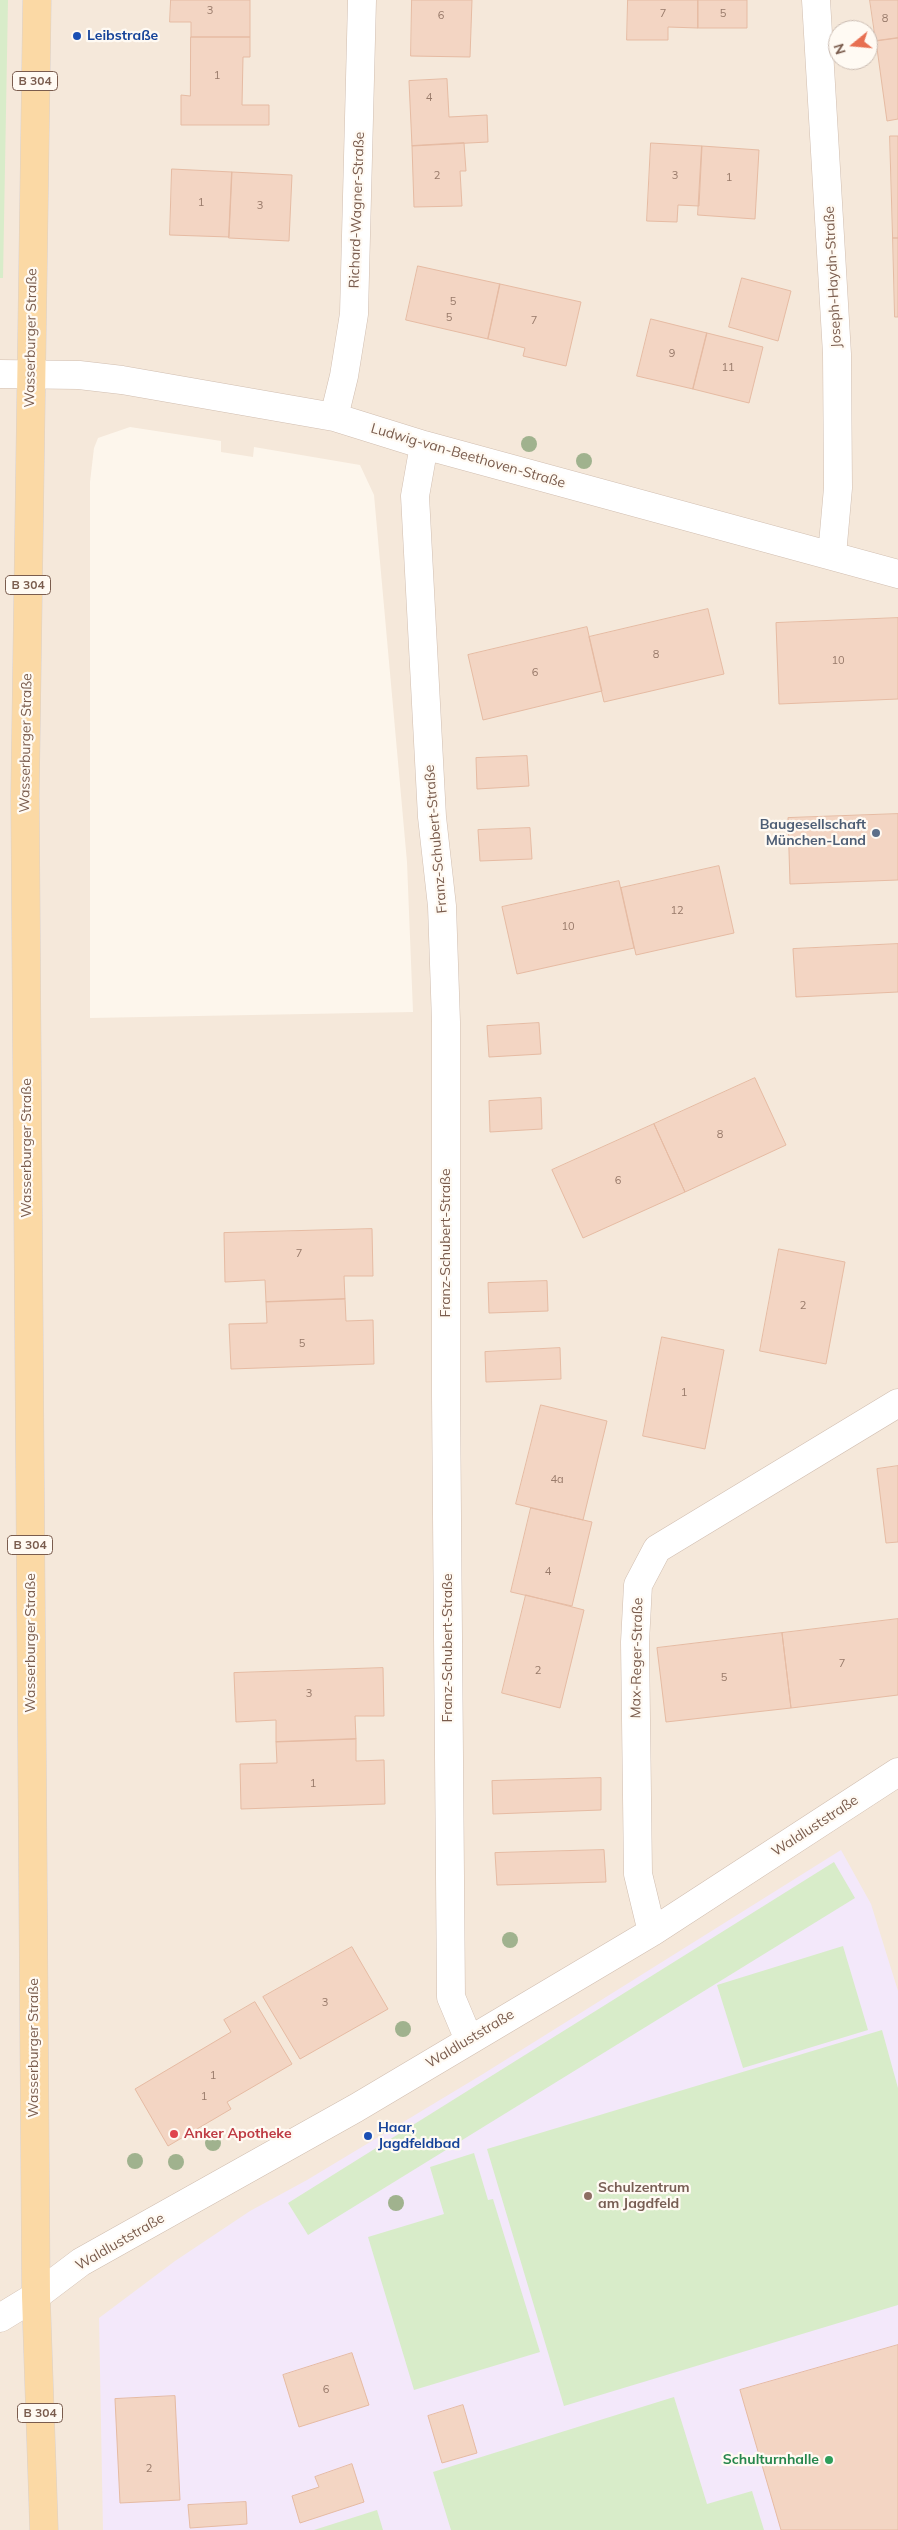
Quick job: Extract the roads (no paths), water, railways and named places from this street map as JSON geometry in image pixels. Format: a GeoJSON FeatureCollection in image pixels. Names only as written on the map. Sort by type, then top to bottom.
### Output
{"type":"FeatureCollection","features":[{"type":"Feature","properties":{"kind":"main road","name":"Wasserburger Straße"},"geometry":{"type":"LineString","coordinates":[[36,2296],[24,795],[37,0]]}},
{"type":"Feature","properties":{"kind":"main road","name":"B 304"},"geometry":{"type":"LineString","coordinates":[[36,2296],[44,2530]]}},
{"type":"Feature","properties":{"kind":"street","name":"Richard-Wagner-Straße"},"geometry":{"type":"LineString","coordinates":[[334,417],[344,376],[354,314],[362,0]]}},
{"type":"Feature","properties":{"kind":"street","name":"Joseph-Haydn-Straße"},"geometry":{"type":"LineString","coordinates":[[816,0],[838,354],[838,488],[832,555]]}},
{"type":"Feature","properties":{"kind":"street"},"geometry":{"type":"LineString","coordinates":[[0,374],[31,374]]}},
{"type":"Feature","properties":{"kind":"street","name":"Ludwig-van-Beethoven-Straße"},"geometry":{"type":"LineString","coordinates":[[31,374],[122,380],[334,417],[424,445],[898,574]]}},
{"type":"Feature","properties":{"kind":"street","name":"Franz-Schubert-Straße"},"geometry":{"type":"LineString","coordinates":[[424,445],[415,496],[432,816],[442,906],[446,1022],[446,1396],[451,1997],[469,2040]]}},
{"type":"Feature","properties":{"kind":"street","name":"Max-Reger-Straße"},"geometry":{"type":"LineString","coordinates":[[652,1932],[638,1874],[635,1642],[638,1585],[658,1549],[898,1403]]}},
{"type":"Feature","properties":{"kind":"street","name":"Waldluststraße"},"geometry":{"type":"LineString","coordinates":[[0,2318],[36,2296],[81,2262],[347,2113],[652,1932],[898,1772]]}},
{"type":"Feature","properties":{"kind":"place","name":"Leibstraße"},"geometry":{"type":"Point","coordinates":[77,36]}},
{"type":"Feature","properties":{"kind":"place","name":"Baugesellschaft München-Land"},"geometry":{"type":"Point","coordinates":[876,833]}},
{"type":"Feature","properties":{"kind":"place","name":"Anker Apotheke"},"geometry":{"type":"Point","coordinates":[174,2134]}},
{"type":"Feature","properties":{"kind":"place","name":"Haar, Jagdfeldbad"},"geometry":{"type":"Point","coordinates":[368,2136]}},
{"type":"Feature","properties":{"kind":"place","name":"Schulzentrum am Jagdfeld"},"geometry":{"type":"Point","coordinates":[588,2196]}},
{"type":"Feature","properties":{"kind":"place","name":"Schulturnhalle"},"geometry":{"type":"Point","coordinates":[829,2460]}}]}
